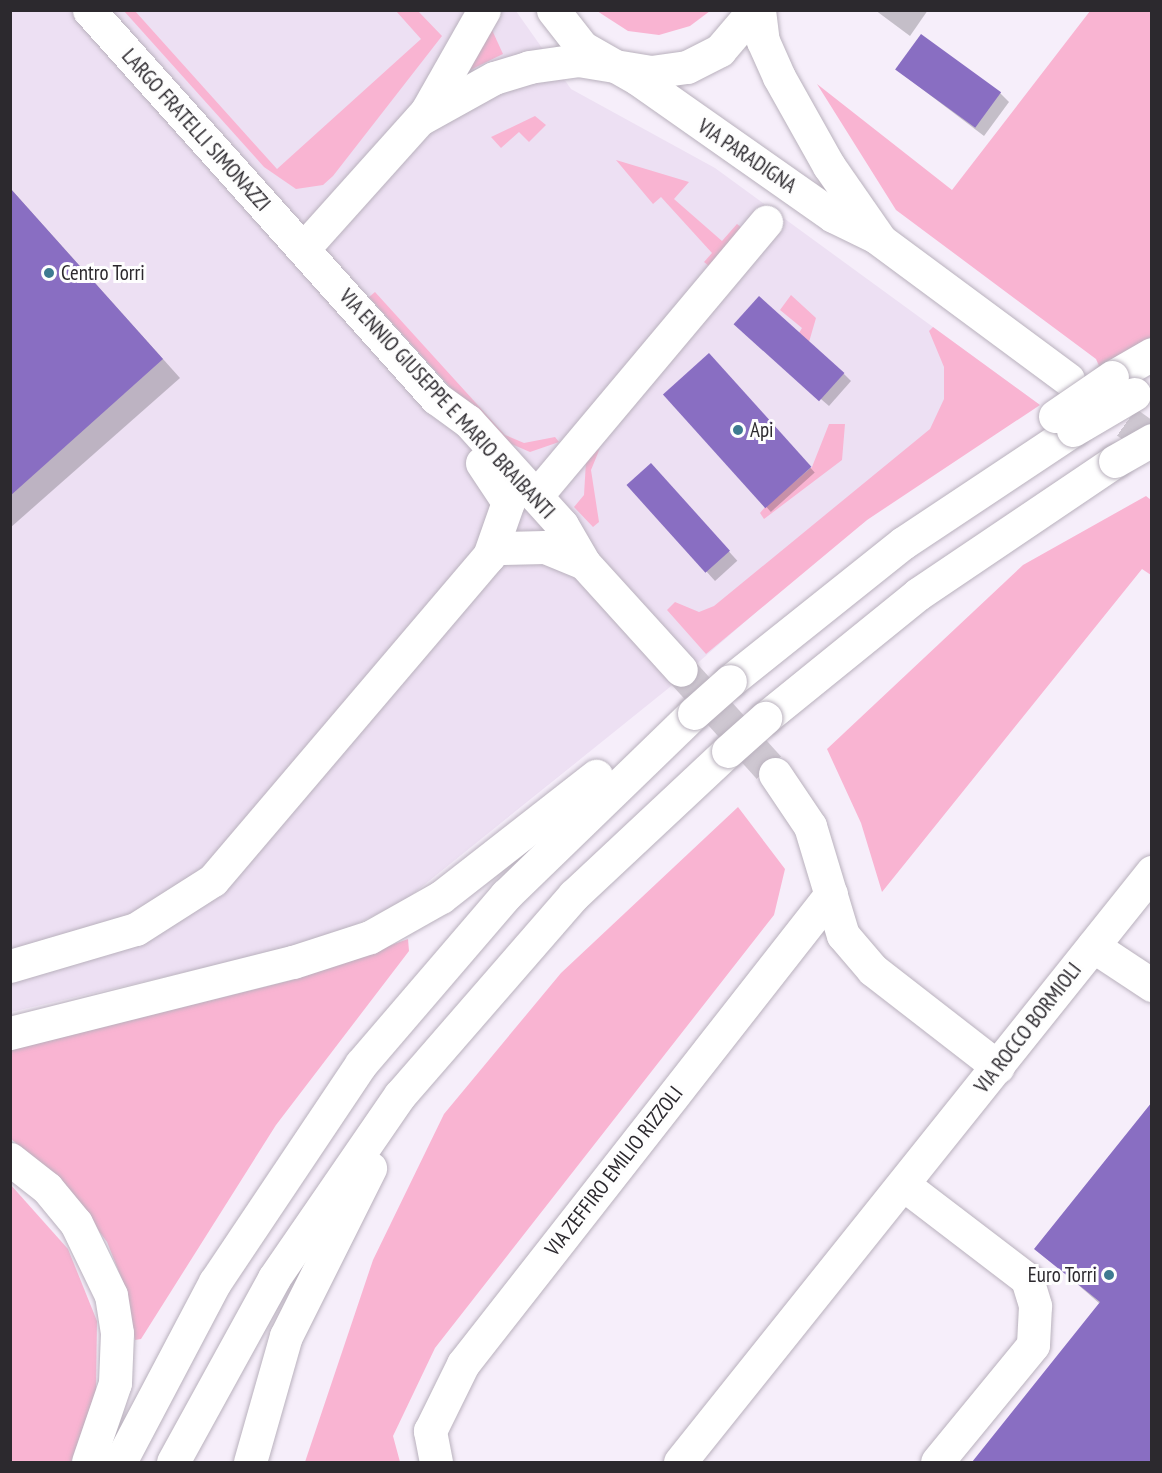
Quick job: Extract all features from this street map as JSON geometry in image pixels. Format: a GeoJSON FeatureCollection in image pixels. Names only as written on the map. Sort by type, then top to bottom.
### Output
{"type":"FeatureCollection","features":[{"type":"Feature","properties":{"kind":"main road","name":"LARGO FRATELLI SIMONAZZI"},"geometry":{"type":"LineString","coordinates":[[89,10],[303,249]]}},
{"type":"Feature","properties":{"kind":"main road"},"geometry":{"type":"LineString","coordinates":[[303,249],[420,119],[484,10]]}},
{"type":"Feature","properties":{"kind":"main road","name":"VIA PARADIGNA"},"geometry":{"type":"LineString","coordinates":[[553,10],[582,47],[615,66],[833,216],[883,242],[1068,379]]}},
{"type":"Feature","properties":{"kind":"main road","name":"VIA PARADIGNA"},"geometry":{"type":"LineString","coordinates":[[615,66],[651,72],[687,67],[720,50],[754,10]]}},
{"type":"Feature","properties":{"kind":"main road","name":"VIA PARADIGNA"},"geometry":{"type":"LineString","coordinates":[[759,10],[763,42],[779,77],[829,166],[883,242]]}},
{"type":"Feature","properties":{"kind":"main road"},"geometry":{"type":"LineString","coordinates":[[420,119],[517,70],[578,60],[615,66]]}},
{"type":"Feature","properties":{"kind":"main road"},"geometry":{"type":"LineString","coordinates":[[10,966],[136,929],[213,880],[539,501],[766,222]]}},
{"type":"Feature","properties":{"kind":"main road","name":"VIA ENNIO GIUSEPPE E MARIO BRAIBANTI"},"geometry":{"type":"LineString","coordinates":[[303,249],[436,398],[468,421],[539,501],[584,563],[681,670]]}},
{"type":"Feature","properties":{"kind":"main road"},"geometry":{"type":"LineString","coordinates":[[120,1462],[214,1282],[361,1064],[506,895],[707,701],[863,573],[991,482],[1064,423],[1133,385],[1152,354]]}},
{"type":"Feature","properties":{"kind":"main road"},"geometry":{"type":"LineString","coordinates":[[436,398],[456,433],[505,491],[507,514],[496,552]]}},
{"type":"Feature","properties":{"kind":"main road"},"geometry":{"type":"LineString","coordinates":[[173,1462],[281,1268],[377,1127],[448,1036],[574,895],[728,750],[918,594],[1115,461],[1152,440]]}},
{"type":"Feature","properties":{"kind":"main road"},"geometry":{"type":"LineString","coordinates":[[496,552],[545,547],[584,563]]}},
{"type":"Feature","properties":{"kind":"main road"},"geometry":{"type":"LineString","coordinates":[[10,1033],[293,962],[386,929],[441,897],[613,762],[707,701]]}},
{"type":"Feature","properties":{"kind":"main road"},"geometry":{"type":"LineString","coordinates":[[775,774],[810,826],[843,935],[873,970],[998,1067]]}},
{"type":"Feature","properties":{"kind":"main road","name":"VIA ROCCO BORMIOLI"},"geometry":{"type":"LineString","coordinates":[[680,1462],[904,1185],[1152,872]]}},
{"type":"Feature","properties":{"kind":"main road","name":"VIA ZEFFIRO EMILIO RIZZOLI"},"geometry":{"type":"LineString","coordinates":[[436,1462],[430,1431],[464,1364],[831,894]]}},
{"type":"Feature","properties":{"kind":"main road"},"geometry":{"type":"LineString","coordinates":[[1093,946],[1152,985]]}},
{"type":"Feature","properties":{"kind":"main road"},"geometry":{"type":"LineString","coordinates":[[250,1462],[276,1366],[315,1270],[448,1036]]}},
{"type":"Feature","properties":{"kind":"main road"},"geometry":{"type":"LineString","coordinates":[[10,1159],[76,1223],[111,1295],[117,1333],[115,1383],[88,1462]]}},
{"type":"Feature","properties":{"kind":"main road"},"geometry":{"type":"LineString","coordinates":[[904,1185],[1027,1279],[1035,1306],[1033,1345],[937,1462]]}},
{"type":"Feature","properties":{"kind":"shaded area"},"geometry":{"type":"Polygon","coordinates":[[[10,11],[516,11],[571,89],[715,168],[1040,405],[908,489],[825,552],[670,687],[404,901],[340,932],[268,953],[11,1012],[10,11]]]}},
{"type":"Feature","properties":{"kind":"shaded area"},"geometry":{"type":"Polygon","coordinates":[[[124,11],[135,11],[277,169],[421,39],[396,11],[418,11],[442,36],[333,176],[323,185],[296,189],[264,167],[124,11]]]}},
{"type":"Feature","properties":{"kind":"shaded area"},"geometry":{"type":"Polygon","coordinates":[[[597,11],[710,11],[690,26],[659,35],[628,31],[597,11]]]}},
{"type":"Feature","properties":{"kind":"shaded area"},"geometry":{"type":"Polygon","coordinates":[[[1090,11],[1151,11],[1151,337],[1100,368],[1096,359],[896,210],[817,84],[952,190],[1090,11]]]}},
{"type":"Feature","properties":{"kind":"shaded area"},"geometry":{"type":"Polygon","coordinates":[[[492,30],[503,54],[466,72],[476,51],[492,30]]]}},
{"type":"Feature","properties":{"kind":"shaded area"},"geometry":{"type":"Polygon","coordinates":[[[535,116],[546,125],[529,142],[519,132],[501,148],[491,137],[535,116]]]}},
{"type":"Feature","properties":{"kind":"shaded area"},"geometry":{"type":"Polygon","coordinates":[[[616,160],[689,182],[674,199],[722,241],[737,224],[742,228],[710,267],[704,262],[712,253],[661,197],[653,204],[616,160]]]}},
{"type":"Feature","properties":{"kind":"shaded area"},"geometry":{"type":"Polygon","coordinates":[[[375,292],[505,435],[524,443],[555,437],[559,442],[530,452],[495,437],[369,297],[375,292]]]}},
{"type":"Feature","properties":{"kind":"shaded area"},"geometry":{"type":"Polygon","coordinates":[[[791,295],[816,318],[809,342],[799,333],[802,328],[780,310],[791,295]]]}},
{"type":"Feature","properties":{"kind":"shaded area"},"geometry":{"type":"Polygon","coordinates":[[[933,327],[1040,405],[867,520],[706,654],[667,610],[675,602],[699,612],[714,606],[930,429],[944,399],[944,367],[929,331],[933,327]]]}},
{"type":"Feature","properties":{"kind":"shaded area"},"geometry":{"type":"Polygon","coordinates":[[[829,424],[845,424],[842,460],[764,519],[760,513],[766,506],[812,467],[829,424]]]}},
{"type":"Feature","properties":{"kind":"shaded area"},"geometry":{"type":"Polygon","coordinates":[[[600,448],[591,470],[599,522],[593,527],[574,507],[584,495],[586,461],[600,448]]]}},
{"type":"Feature","properties":{"kind":"shaded area"},"geometry":{"type":"Polygon","coordinates":[[[1146,496],[1151,500],[1151,575],[1142,569],[882,892],[861,823],[827,749],[1023,565],[1146,496]]]}},
{"type":"Feature","properties":{"kind":"shaded area"},"geometry":{"type":"Polygon","coordinates":[[[738,807],[785,869],[774,915],[435,1348],[393,1436],[400,1462],[305,1462],[373,1260],[444,1114],[561,973],[738,807]]]}},
{"type":"Feature","properties":{"kind":"shaded area"},"geometry":{"type":"Polygon","coordinates":[[[408,939],[409,951],[276,1125],[141,1339],[135,1340],[125,1287],[107,1242],[62,1181],[11,1139],[10,1050],[300,978],[408,939]]]}},
{"type":"Feature","properties":{"kind":"shaded area"},"geometry":{"type":"Polygon","coordinates":[[[10,1184],[68,1249],[97,1321],[96,1391],[71,1462],[11,1462],[10,1184]]]}},
{"type":"Feature","properties":{"kind":"building"},"geometry":{"type":"Polygon","coordinates":[[[921,34],[1001,92],[975,128],[895,70],[921,34]]]}},
{"type":"Feature","properties":{"kind":"building","name":"Centro Torri"},"geometry":{"type":"Polygon","coordinates":[[[10,188],[163,359],[10,496],[10,188]]]}},
{"type":"Feature","properties":{"kind":"building"},"geometry":{"type":"Polygon","coordinates":[[[759,296],[844,373],[819,401],[734,324],[759,296]]]}},
{"type":"Feature","properties":{"kind":"building","name":"Api"},"geometry":{"type":"Polygon","coordinates":[[[709,353],[811,467],[765,508],[663,394],[709,353]]]}},
{"type":"Feature","properties":{"kind":"building"},"geometry":{"type":"Polygon","coordinates":[[[651,463],[730,551],[705,573],[626,485],[651,463]]]}},
{"type":"Feature","properties":{"kind":"building","name":"Euro Torri"},"geometry":{"type":"Polygon","coordinates":[[[1152,1102],[1152,1462],[972,1462],[1100,1302],[1034,1249],[1152,1102]]]}},
{"type":"Feature","properties":{"kind":"tunnel"},"geometry":{"type":"LineString","coordinates":[[1087,393],[1152,440]]}},
{"type":"Feature","properties":{"kind":"tunnel"},"geometry":{"type":"LineString","coordinates":[[681,670],[775,774]]}},
{"type":"Feature","properties":{"kind":"place","name":"Centro Torri"},"geometry":{"type":"Point","coordinates":[49,273]}},
{"type":"Feature","properties":{"kind":"place","name":"Api"},"geometry":{"type":"Point","coordinates":[738,430]}},
{"type":"Feature","properties":{"kind":"place","name":"Euro Torri"},"geometry":{"type":"Point","coordinates":[1109,1275]}}]}
